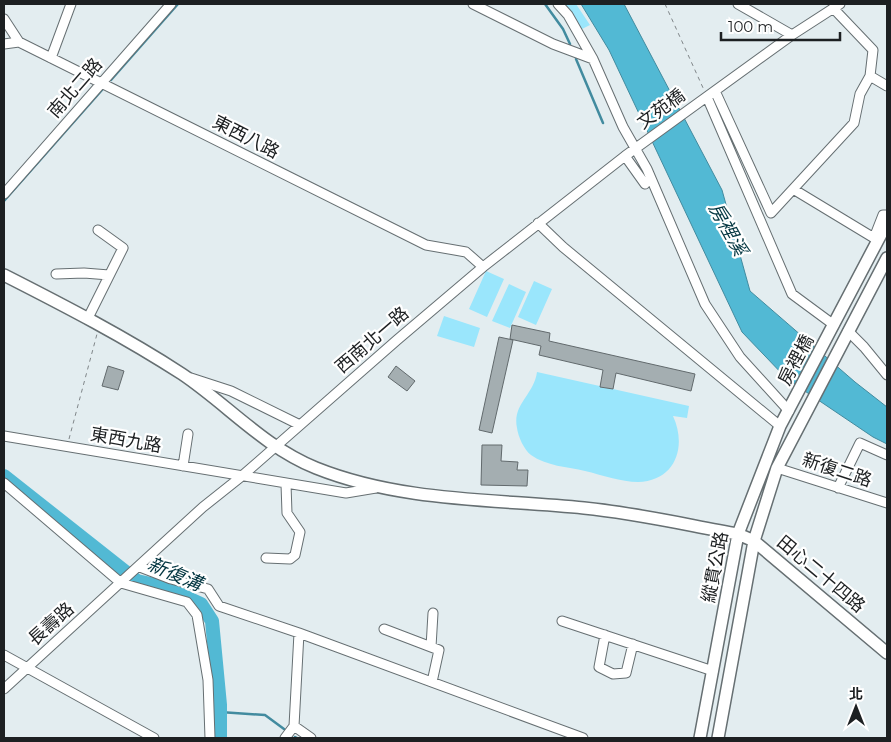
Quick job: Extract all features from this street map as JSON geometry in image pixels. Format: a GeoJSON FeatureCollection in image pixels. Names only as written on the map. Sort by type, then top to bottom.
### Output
{"type":"FeatureCollection","features":[{"type":"Feature","properties":{"kind":"main road"},"geometry":{"type":"LineString","coordinates":[[834,326],[887,223]]}},
{"type":"Feature","properties":{"kind":"main road"},"geometry":{"type":"LineString","coordinates":[[848,331],[887,258]]}},
{"type":"Feature","properties":{"kind":"main road","name":"田心二十四路"},"geometry":{"type":"LineString","coordinates":[[4,275],[99,324],[184,375],[274,447],[315,468],[376,488],[415,495],[587,508],[738,534],[754,541],[887,653]]}},
{"type":"Feature","properties":{"kind":"main road","name":"房裡橋"},"geometry":{"type":"LineString","coordinates":[[789,411],[834,326]]}},
{"type":"Feature","properties":{"kind":"main road","name":"房裡橋"},"geometry":{"type":"LineString","coordinates":[[802,416],[848,331]]}},
{"type":"Feature","properties":{"kind":"main road","name":"縱貫公路"},"geometry":{"type":"LineString","coordinates":[[700,738],[738,534],[780,426],[789,411]]}},
{"type":"Feature","properties":{"kind":"main road","name":"縱貫公路"},"geometry":{"type":"LineString","coordinates":[[718,738],[754,541],[777,468],[802,416]]}},
{"type":"Feature","properties":{"kind":"street"},"geometry":{"type":"LineString","coordinates":[[51,58],[72,4]]}},
{"type":"Feature","properties":{"kind":"street","name":"南北二路"},"geometry":{"type":"LineString","coordinates":[[4,194],[171,4]]}},
{"type":"Feature","properties":{"kind":"street"},"geometry":{"type":"LineString","coordinates":[[473,4],[553,44],[593,59]]}},
{"type":"Feature","properties":{"kind":"street"},"geometry":{"type":"LineString","coordinates":[[558,4],[568,15],[593,59],[623,127],[647,169],[704,304],[740,357],[789,411]]}},
{"type":"Feature","properties":{"kind":"street"},"geometry":{"type":"LineString","coordinates":[[738,4],[792,35]]}},
{"type":"Feature","properties":{"kind":"street"},"geometry":{"type":"LineString","coordinates":[[715,91],[771,213],[854,123],[860,94],[870,76],[873,50],[836,6],[792,35],[715,91],[707,97],[792,294],[834,326]]}},
{"type":"Feature","properties":{"kind":"street"},"geometry":{"type":"LineString","coordinates":[[4,19],[19,42],[4,44]]}},
{"type":"Feature","properties":{"kind":"street","name":"東西八路"},"geometry":{"type":"LineString","coordinates":[[19,42],[426,245],[466,252],[483,267]]}},
{"type":"Feature","properties":{"kind":"street"},"geometry":{"type":"LineString","coordinates":[[870,76],[887,86]]}},
{"type":"Feature","properties":{"kind":"street","name":"文苑橋"},"geometry":{"type":"LineString","coordinates":[[635,148],[707,97]]}},
{"type":"Feature","properties":{"kind":"street","name":"西南北一路"},"geometry":{"type":"LineString","coordinates":[[140,567],[203,507],[242,476],[483,267],[635,148]]}},
{"type":"Feature","properties":{"kind":"street"},"geometry":{"type":"LineString","coordinates":[[625,156],[645,184]]}},
{"type":"Feature","properties":{"kind":"street"},"geometry":{"type":"LineString","coordinates":[[793,189],[874,238],[883,215],[887,215]]}},
{"type":"Feature","properties":{"kind":"street"},"geometry":{"type":"LineString","coordinates":[[538,223],[563,247],[780,426]]}},
{"type":"Feature","properties":{"kind":"street"},"geometry":{"type":"LineString","coordinates":[[88,318],[123,248],[98,230]]}},
{"type":"Feature","properties":{"kind":"street"},"geometry":{"type":"LineString","coordinates":[[56,274],[84,273],[109,275]]}},
{"type":"Feature","properties":{"kind":"street"},"geometry":{"type":"LineString","coordinates":[[848,331],[887,375]]}},
{"type":"Feature","properties":{"kind":"street"},"geometry":{"type":"LineString","coordinates":[[184,375],[231,391],[300,425]]}},
{"type":"Feature","properties":{"kind":"street"},"geometry":{"type":"LineString","coordinates":[[183,466],[188,434]]}},
{"type":"Feature","properties":{"kind":"street","name":"東西九路"},"geometry":{"type":"LineString","coordinates":[[4,436],[346,493],[376,488]]}},
{"type":"Feature","properties":{"kind":"street"},"geometry":{"type":"LineString","coordinates":[[838,488],[860,443],[887,455]]}},
{"type":"Feature","properties":{"kind":"street","name":"新復二路"},"geometry":{"type":"LineString","coordinates":[[777,468],[887,502]]}},
{"type":"Feature","properties":{"kind":"street"},"geometry":{"type":"LineString","coordinates":[[4,483],[121,583],[187,602],[197,615],[208,680],[210,738]]}},
{"type":"Feature","properties":{"kind":"street"},"geometry":{"type":"LineString","coordinates":[[266,558],[290,559],[295,555],[300,532],[287,513],[286,484]]}},
{"type":"Feature","properties":{"kind":"street"},"geometry":{"type":"LineString","coordinates":[[140,567],[171,579],[208,589],[219,606],[299,633],[584,738]]}},
{"type":"Feature","properties":{"kind":"street","name":"長壽路"},"geometry":{"type":"LineString","coordinates":[[4,689],[140,567]]}},
{"type":"Feature","properties":{"kind":"street"},"geometry":{"type":"LineString","coordinates":[[431,647],[433,613]]}},
{"type":"Feature","properties":{"kind":"street"},"geometry":{"type":"LineString","coordinates":[[562,621],[713,671]]}},
{"type":"Feature","properties":{"kind":"street"},"geometry":{"type":"LineString","coordinates":[[384,629],[439,650],[432,682]]}},
{"type":"Feature","properties":{"kind":"street"},"geometry":{"type":"LineString","coordinates":[[285,738],[294,726],[299,633]]}},
{"type":"Feature","properties":{"kind":"street"},"geometry":{"type":"LineString","coordinates":[[605,635],[599,667],[613,674],[626,673],[633,644]]}},
{"type":"Feature","properties":{"kind":"street"},"geometry":{"type":"LineString","coordinates":[[4,655],[154,738]]}},
{"type":"Feature","properties":{"kind":"street"},"geometry":{"type":"LineString","coordinates":[[294,726],[311,738]]}},
{"type":"Feature","properties":{"kind":"path"},"geometry":{"type":"LineString","coordinates":[[665,4],[707,97]]}},
{"type":"Feature","properties":{"kind":"path"},"geometry":{"type":"LineString","coordinates":[[67,447],[99,324]]}},
{"type":"Feature","properties":{"kind":"shaded area"},"geometry":{"type":"Polygon","coordinates":[[[563,4],[576,4],[590,25],[582,29],[563,4]]]}},
{"type":"Feature","properties":{"kind":"shaded area"},"geometry":{"type":"Polygon","coordinates":[[[486,271],[504,279],[487,317],[469,309],[486,271]]]}},
{"type":"Feature","properties":{"kind":"shaded area"},"geometry":{"type":"Polygon","coordinates":[[[534,281],[552,289],[536,325],[518,317],[534,281]]]}},
{"type":"Feature","properties":{"kind":"shaded area"},"geometry":{"type":"Polygon","coordinates":[[[509,284],[526,292],[510,328],[492,321],[509,284]]]}},
{"type":"Feature","properties":{"kind":"shaded area"},"geometry":{"type":"Polygon","coordinates":[[[444,316],[480,328],[474,347],[437,336],[444,316]]]}},
{"type":"Feature","properties":{"kind":"shaded area"},"geometry":{"type":"Polygon","coordinates":[[[537,372],[689,406],[687,418],[673,416],[679,439],[675,460],[669,469],[651,480],[632,482],[550,464],[531,455],[520,439],[516,420],[520,406],[532,387],[537,372]]]}},
{"type":"Feature","properties":{"kind":"water","name":"房裡溪"},"geometry":{"type":"Polygon","coordinates":[[[581,4],[624,4],[722,190],[750,291],[855,382],[887,407],[887,444],[873,437],[787,379],[742,332],[609,50],[581,4]]]}},
{"type":"Feature","properties":{"kind":"building"},"geometry":{"type":"Polygon","coordinates":[[[512,325],[550,333],[549,341],[695,374],[691,391],[616,373],[613,389],[600,387],[603,370],[539,355],[541,346],[510,339],[512,325]]]}},
{"type":"Feature","properties":{"kind":"building"},"geometry":{"type":"Polygon","coordinates":[[[499,337],[513,340],[492,433],[479,430],[499,337]]]}},
{"type":"Feature","properties":{"kind":"building"},"geometry":{"type":"Polygon","coordinates":[[[108,366],[124,371],[118,390],[102,386],[108,366]]]}},
{"type":"Feature","properties":{"kind":"building"},"geometry":{"type":"Polygon","coordinates":[[[396,366],[415,381],[407,391],[388,377],[396,366]]]}},
{"type":"Feature","properties":{"kind":"building"},"geometry":{"type":"Polygon","coordinates":[[[482,445],[502,445],[501,461],[518,462],[517,470],[528,470],[527,486],[481,485],[482,445]]]}},
{"type":"Feature","properties":{"kind":"waterway"},"geometry":{"type":"LineString","coordinates":[[111,80],[178,4]]}},
{"type":"Feature","properties":{"kind":"waterway"},"geometry":{"type":"LineString","coordinates":[[545,4],[563,29],[570,44]]}},
{"type":"Feature","properties":{"kind":"waterway"},"geometry":{"type":"LineString","coordinates":[[576,59],[603,123]]}},
{"type":"Feature","properties":{"kind":"waterway"},"geometry":{"type":"LineString","coordinates":[[4,201],[102,90]]}},
{"type":"Feature","properties":{"kind":"waterway","name":"新復溝"},"geometry":{"type":"LineString","coordinates":[[4,476],[137,581],[164,587],[201,604],[212,621],[220,705],[220,738]]}},
{"type":"Feature","properties":{"kind":"waterway"},"geometry":{"type":"LineString","coordinates":[[220,712],[265,715],[284,729]]}}]}
